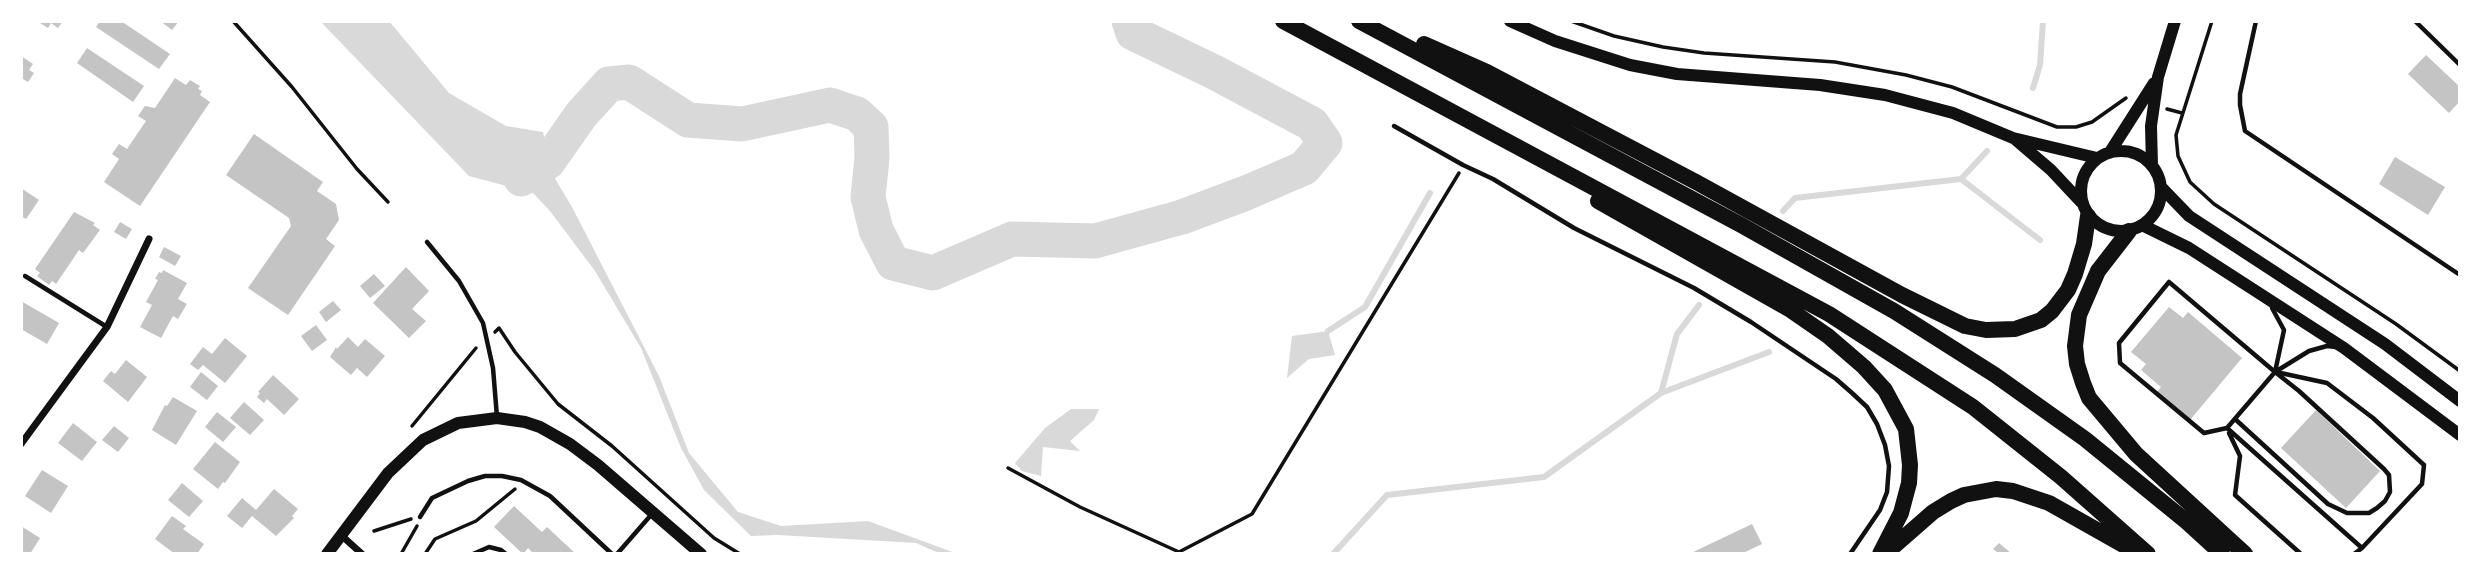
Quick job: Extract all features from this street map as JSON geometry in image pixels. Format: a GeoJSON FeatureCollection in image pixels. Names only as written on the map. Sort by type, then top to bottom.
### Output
{"type":"FeatureCollection","features":[{"type":"Feature","properties":{"kind":"highway"},"geometry":{"type":"LineString","coordinates":[[1283,21],[1829,314],[1973,407],[2020,443],[2148,554]]}},
{"type":"Feature","properties":{"kind":"highway"},"geometry":{"type":"LineString","coordinates":[[1359,21],[1763,237],[1905,318],[1995,375],[2085,439],[2222,554]]}},
{"type":"Feature","properties":{"kind":"highway"},"geometry":{"type":"LineString","coordinates":[[1371,21],[1487,72],[1902,295],[1965,326],[1994,331],[2015,329],[2041,320],[2052,311],[2068,290],[2075,274],[2084,244],[2085,209]]}},
{"type":"Feature","properties":{"kind":"highway"},"geometry":{"type":"LineString","coordinates":[[1385,76],[1693,257],[1789,309],[1828,336],[1864,367],[1885,390],[1898,411],[1906,429],[1910,457],[1909,482],[1901,513],[1880,554]]}},
{"type":"Feature","properties":{"kind":"highway"},"geometry":{"type":"LineString","coordinates":[[2136,228],[2098,271],[2079,316],[2075,346],[2083,383],[2089,398],[2136,454],[2245,554]]}},
{"type":"Feature","properties":{"kind":"highway"},"geometry":{"type":"LineString","coordinates":[[1885,554],[1933,512],[1951,501],[1996,489],[2013,491],[2049,503],[2140,554]]}},
{"type":"Feature","properties":{"kind":"main road"},"geometry":{"type":"LineString","coordinates":[[1510,21],[1555,41],[1642,68],[1703,77],[1820,85],[1885,95],[1953,113],[2013,138],[2097,158]]}},
{"type":"Feature","properties":{"kind":"main road"},"geometry":{"type":"LineString","coordinates":[[2175,21],[2158,77],[2151,126],[2152,166],[2161,187],[2189,216],[2385,344],[2460,401]]}},
{"type":"Feature","properties":{"kind":"main road"},"geometry":{"type":"LineString","coordinates":[[2110,152],[2158,77]]}},
{"type":"Feature","properties":{"kind":"main road"},"geometry":{"type":"LineString","coordinates":[[2013,138],[2051,170],[2106,229],[2136,228],[2189,248],[2344,348],[2460,435]]}},
{"type":"Feature","properties":{"kind":"main road"},"geometry":{"type":"LineString","coordinates":[[2085,209],[2080,192],[2084,173],[2097,158],[2110,152],[2129,152],[2138,155],[2152,166]]}},
{"type":"Feature","properties":{"kind":"main road"},"geometry":{"type":"LineString","coordinates":[[2136,228],[2149,220],[2159,205],[2161,187]]}},
{"type":"Feature","properties":{"kind":"main road"},"geometry":{"type":"LineString","coordinates":[[327,554],[397,464],[435,433],[470,420],[497,418],[525,422],[556,435],[598,465],[701,554]]}},
{"type":"Feature","properties":{"kind":"street"},"geometry":{"type":"LineString","coordinates":[[21,444],[107,327],[149,239]]}},
{"type":"Feature","properties":{"kind":"street"},"geometry":{"type":"LineString","coordinates":[[341,535],[362,554]]}},
{"type":"Feature","properties":{"kind":"lane"},"geometry":{"type":"LineString","coordinates":[[2256,21],[2240,94],[2245,131],[2460,275]]}},
{"type":"Feature","properties":{"kind":"lane"},"geometry":{"type":"LineString","coordinates":[[2415,21],[2460,65]]}},
{"type":"Feature","properties":{"kind":"lane"},"geometry":{"type":"LineString","coordinates":[[1394,126],[1493,179],[1574,228],[1706,295],[1836,379],[1867,407],[1885,445],[1889,466],[1887,492],[1875,518],[1850,554]]}},
{"type":"Feature","properties":{"kind":"lane"},"geometry":{"type":"LineString","coordinates":[[427,242],[469,296],[483,323],[494,368],[497,418]]}},
{"type":"Feature","properties":{"kind":"lane"},"geometry":{"type":"LineString","coordinates":[[25,276],[107,327]]}},
{"type":"Feature","properties":{"kind":"lane"},"geometry":{"type":"LineString","coordinates":[[2235,419],[2328,504],[2347,513],[2369,513],[2385,501],[2389,492],[2390,483],[2384,469],[2299,391],[2275,372],[2169,282],[2119,343],[2120,363],[2204,433],[2227,428],[2275,372],[2309,351],[2327,346],[2344,348]]}},
{"type":"Feature","properties":{"kind":"lane"},"geometry":{"type":"LineString","coordinates":[[2264,295],[2284,330],[2275,372]]}},
{"type":"Feature","properties":{"kind":"lane"},"geometry":{"type":"LineString","coordinates":[[2275,372],[2327,383],[2373,418],[2424,465],[2422,484],[2354,554]]}},
{"type":"Feature","properties":{"kind":"lane"},"geometry":{"type":"LineString","coordinates":[[2227,428],[2362,548]]}},
{"type":"Feature","properties":{"kind":"lane"},"geometry":{"type":"LineString","coordinates":[[2227,428],[2240,456],[2235,495],[2301,554]]}},
{"type":"Feature","properties":{"kind":"lane"},"geometry":{"type":"LineString","coordinates":[[420,517],[432,498],[468,481],[493,476],[520,480],[550,496],[615,554],[653,513]]}},
{"type":"Feature","properties":{"kind":"lane"},"geometry":{"type":"LineString","coordinates":[[473,554],[489,547],[506,554]]}},
{"type":"Feature","properties":{"kind":"path"},"geometry":{"type":"LineString","coordinates":[[233,21],[388,202]]}},
{"type":"Feature","properties":{"kind":"path"},"geometry":{"type":"LineString","coordinates":[[2212,21],[2176,135],[2178,156],[2185,174],[2204,196],[2396,324],[2460,371]]}},
{"type":"Feature","properties":{"kind":"path"},"geometry":{"type":"LineString","coordinates":[[2162,107],[2182,113]]}},
{"type":"Feature","properties":{"kind":"path"},"geometry":{"type":"LineString","coordinates":[[1008,468],[1080,507],[1179,552],[1252,514],[1463,165]]}},
{"type":"Feature","properties":{"kind":"path"},"geometry":{"type":"LineString","coordinates":[[408,431],[471,353],[499,328],[558,404],[612,446],[714,538],[740,554]]}},
{"type":"Feature","properties":{"kind":"path"},"geometry":{"type":"LineString","coordinates":[[425,554],[435,539],[488,513],[520,480]]}},
{"type":"Feature","properties":{"kind":"path"},"geometry":{"type":"LineString","coordinates":[[374,531],[420,517]]}},
{"type":"Feature","properties":{"kind":"path"},"geometry":{"type":"LineString","coordinates":[[401,554],[420,517]]}},
{"type":"Feature","properties":{"kind":"shaded area"},"geometry":{"type":"Polygon","coordinates":[[[320,21],[389,21],[449,93],[506,126],[543,132],[551,172],[572,207],[659,376],[689,453],[738,512],[781,526],[868,521],[958,554],[941,554],[916,543],[778,535],[751,536],[704,490],[681,448],[641,348],[595,271],[550,211],[533,193],[469,176],[320,21]]]}},
{"type":"Feature","properties":{"kind":"shaded area"},"geometry":{"type":"Polygon","coordinates":[[[1328,331],[1335,355],[1309,359],[1287,378],[1292,336],[1328,331]]]}},
{"type":"Feature","properties":{"kind":"shaded area"},"geometry":{"type":"Polygon","coordinates":[[[1071,409],[1099,409],[1094,420],[1070,441],[1080,451],[1043,447],[1041,476],[1022,471],[1015,463],[1045,428],[1071,409]]]}},
{"type":"Feature","properties":{"kind":"building"},"geometry":{"type":"Polygon","coordinates":[[[37,21],[63,21],[58,28],[51,23],[48,28],[37,21]]]}},
{"type":"Feature","properties":{"kind":"building"},"geometry":{"type":"Polygon","coordinates":[[[100,21],[121,21],[170,54],[159,69],[96,27],[100,21]]]}},
{"type":"Feature","properties":{"kind":"building"},"geometry":{"type":"Polygon","coordinates":[[[160,21],[179,21],[172,30],[160,21]]]}},
{"type":"Feature","properties":{"kind":"building"},"geometry":{"type":"Polygon","coordinates":[[[87,48],[144,86],[133,102],[77,63],[87,48]]]}},
{"type":"Feature","properties":{"kind":"building"},"geometry":{"type":"Polygon","coordinates":[[[2426,55],[2460,87],[2460,101],[2449,113],[2408,74],[2426,55]]]}},
{"type":"Feature","properties":{"kind":"building"},"geometry":{"type":"Polygon","coordinates":[[[21,56],[33,64],[29,70],[34,73],[28,82],[23,79],[21,82],[21,56]]]}},
{"type":"Feature","properties":{"kind":"building"},"geometry":{"type":"Polygon","coordinates":[[[175,78],[186,85],[190,80],[200,86],[200,95],[210,102],[140,206],[104,182],[119,159],[112,154],[119,144],[127,149],[146,121],[138,116],[145,106],[155,108],[175,78]]]}},
{"type":"Feature","properties":{"kind":"building"},"geometry":{"type":"Polygon","coordinates":[[[254,134],[323,182],[317,191],[336,204],[339,220],[326,239],[335,246],[288,315],[248,288],[291,226],[289,218],[226,175],[254,134]]]}},
{"type":"Feature","properties":{"kind":"building"},"geometry":{"type":"Polygon","coordinates":[[[2395,157],[2445,187],[2428,215],[2379,184],[2395,157]]]}},
{"type":"Feature","properties":{"kind":"building"},"geometry":{"type":"Polygon","coordinates":[[[21,188],[39,200],[26,219],[21,216],[21,188]]]}},
{"type":"Feature","properties":{"kind":"building"},"geometry":{"type":"Polygon","coordinates":[[[74,212],[95,223],[93,225],[100,230],[83,253],[79,250],[56,284],[52,281],[49,285],[37,276],[40,273],[35,269],[74,212]]]}},
{"type":"Feature","properties":{"kind":"building"},"geometry":{"type":"Polygon","coordinates":[[[120,222],[132,229],[126,239],[114,232],[120,222]]]}},
{"type":"Feature","properties":{"kind":"building"},"geometry":{"type":"Polygon","coordinates":[[[164,247],[181,256],[175,266],[159,257],[164,247]]]}},
{"type":"Feature","properties":{"kind":"building"},"geometry":{"type":"Polygon","coordinates":[[[406,267],[429,291],[412,309],[426,321],[409,338],[373,303],[406,267]]]}},
{"type":"Feature","properties":{"kind":"building"},"geometry":{"type":"Polygon","coordinates":[[[163,270],[187,283],[178,299],[187,304],[178,319],[173,316],[161,338],[140,327],[152,305],[146,302],[158,280],[155,279],[163,270]]]}},
{"type":"Feature","properties":{"kind":"building"},"geometry":{"type":"Polygon","coordinates":[[[374,274],[385,286],[370,298],[360,286],[374,274]]]}},
{"type":"Feature","properties":{"kind":"building"},"geometry":{"type":"Polygon","coordinates":[[[21,301],[59,323],[47,344],[21,329],[21,301]]]}},
{"type":"Feature","properties":{"kind":"building"},"geometry":{"type":"Polygon","coordinates":[[[333,301],[341,310],[326,322],[319,312],[333,301]]]}},
{"type":"Feature","properties":{"kind":"building"},"geometry":{"type":"Polygon","coordinates":[[[2169,307],[2183,318],[2188,312],[2242,358],[2190,420],[2157,392],[2161,387],[2141,370],[2146,364],[2131,352],[2169,307]]]}},
{"type":"Feature","properties":{"kind":"building"},"geometry":{"type":"Polygon","coordinates":[[[316,325],[327,340],[312,351],[301,336],[316,325]]]}},
{"type":"Feature","properties":{"kind":"building"},"geometry":{"type":"Polygon","coordinates":[[[348,337],[358,347],[365,339],[385,356],[367,377],[357,368],[351,375],[330,357],[336,347],[337,349],[348,337]]]}},
{"type":"Feature","properties":{"kind":"building"},"geometry":{"type":"Polygon","coordinates":[[[225,338],[247,356],[225,383],[203,365],[198,370],[190,364],[203,347],[212,354],[225,338]]]}},
{"type":"Feature","properties":{"kind":"building"},"geometry":{"type":"Polygon","coordinates":[[[126,360],[147,377],[128,402],[103,381],[111,371],[115,374],[126,360]]]}},
{"type":"Feature","properties":{"kind":"building"},"geometry":{"type":"Polygon","coordinates":[[[201,372],[218,386],[207,400],[190,387],[201,372]]]}},
{"type":"Feature","properties":{"kind":"building"},"geometry":{"type":"Polygon","coordinates":[[[273,375],[299,399],[284,415],[267,399],[264,403],[257,397],[260,393],[258,392],[273,375]]]}},
{"type":"Feature","properties":{"kind":"building"},"geometry":{"type":"Polygon","coordinates":[[[173,397],[197,411],[176,445],[152,430],[165,405],[167,406],[173,397]]]}},
{"type":"Feature","properties":{"kind":"building"},"geometry":{"type":"Polygon","coordinates":[[[244,402],[264,420],[250,435],[230,418],[244,402]]]}},
{"type":"Feature","properties":{"kind":"building"},"geometry":{"type":"Polygon","coordinates":[[[2316,410],[2380,471],[2346,508],[2281,448],[2316,410]]]}},
{"type":"Feature","properties":{"kind":"building"},"geometry":{"type":"Polygon","coordinates":[[[217,412],[236,427],[223,442],[205,427],[217,412]]]}},
{"type":"Feature","properties":{"kind":"building"},"geometry":{"type":"Polygon","coordinates":[[[73,423],[97,442],[82,461],[58,443],[73,423]]]}},
{"type":"Feature","properties":{"kind":"building"},"geometry":{"type":"Polygon","coordinates":[[[114,426],[129,438],[118,452],[102,440],[114,426]]]}},
{"type":"Feature","properties":{"kind":"building"},"geometry":{"type":"Polygon","coordinates":[[[215,442],[240,462],[218,489],[193,469],[215,442]]]}},
{"type":"Feature","properties":{"kind":"building"},"geometry":{"type":"Polygon","coordinates":[[[42,470],[68,486],[51,513],[25,496],[42,470]]]}},
{"type":"Feature","properties":{"kind":"building"},"geometry":{"type":"Polygon","coordinates":[[[182,483],[203,501],[189,517],[168,500],[182,483]]]}},
{"type":"Feature","properties":{"kind":"building"},"geometry":{"type":"Polygon","coordinates":[[[274,489],[298,509],[292,516],[294,518],[276,536],[252,516],[242,528],[227,516],[242,498],[256,510],[274,489]]]}},
{"type":"Feature","properties":{"kind":"building"},"geometry":{"type":"Polygon","coordinates":[[[514,506],[542,532],[547,527],[576,554],[534,554],[528,548],[523,554],[494,527],[514,506]]]}},
{"type":"Feature","properties":{"kind":"building"},"geometry":{"type":"Polygon","coordinates":[[[172,516],[186,526],[183,529],[204,544],[197,554],[175,554],[155,539],[172,516]]]}},
{"type":"Feature","properties":{"kind":"building"},"geometry":{"type":"Polygon","coordinates":[[[1752,524],[1762,544],[1741,554],[1689,554],[1752,524]]]}},
{"type":"Feature","properties":{"kind":"building"},"geometry":{"type":"Polygon","coordinates":[[[21,526],[40,538],[30,554],[21,554],[21,526]]]}},
{"type":"Feature","properties":{"kind":"building"},"geometry":{"type":"Polygon","coordinates":[[[1999,543],[2012,554],[1995,554],[1997,552],[1993,549],[1999,543]]]}},
{"type":"Feature","properties":{"kind":"waterway"},"geometry":{"type":"LineString","coordinates":[[521,179],[548,162],[581,115],[609,84],[629,82],[688,120],[742,124],[830,105],[857,114],[871,127],[872,158],[868,197],[876,230],[893,263],[933,273],[1012,239],[1095,241],[1182,217],[1304,168],[1325,143],[1312,124],[1133,33],[1129,21]]}},
{"type":"Feature","properties":{"kind":"waterway"},"geometry":{"type":"LineString","coordinates":[[2033,88],[2040,65],[2043,21]]}},
{"type":"Feature","properties":{"kind":"waterway"},"geometry":{"type":"LineString","coordinates":[[1961,179],[1987,151]]}},
{"type":"Feature","properties":{"kind":"waterway"},"geometry":{"type":"LineString","coordinates":[[1783,211],[1795,198],[1961,179],[2040,240]]}},
{"type":"Feature","properties":{"kind":"waterway"},"geometry":{"type":"LineString","coordinates":[[1328,331],[1365,307],[1430,193]]}},
{"type":"Feature","properties":{"kind":"waterway"},"geometry":{"type":"LineString","coordinates":[[1661,393],[1677,334],[1699,305]]}},
{"type":"Feature","properties":{"kind":"waterway"},"geometry":{"type":"LineString","coordinates":[[1333,554],[1387,495],[1544,477],[1661,393],[1769,352]]}}]}
